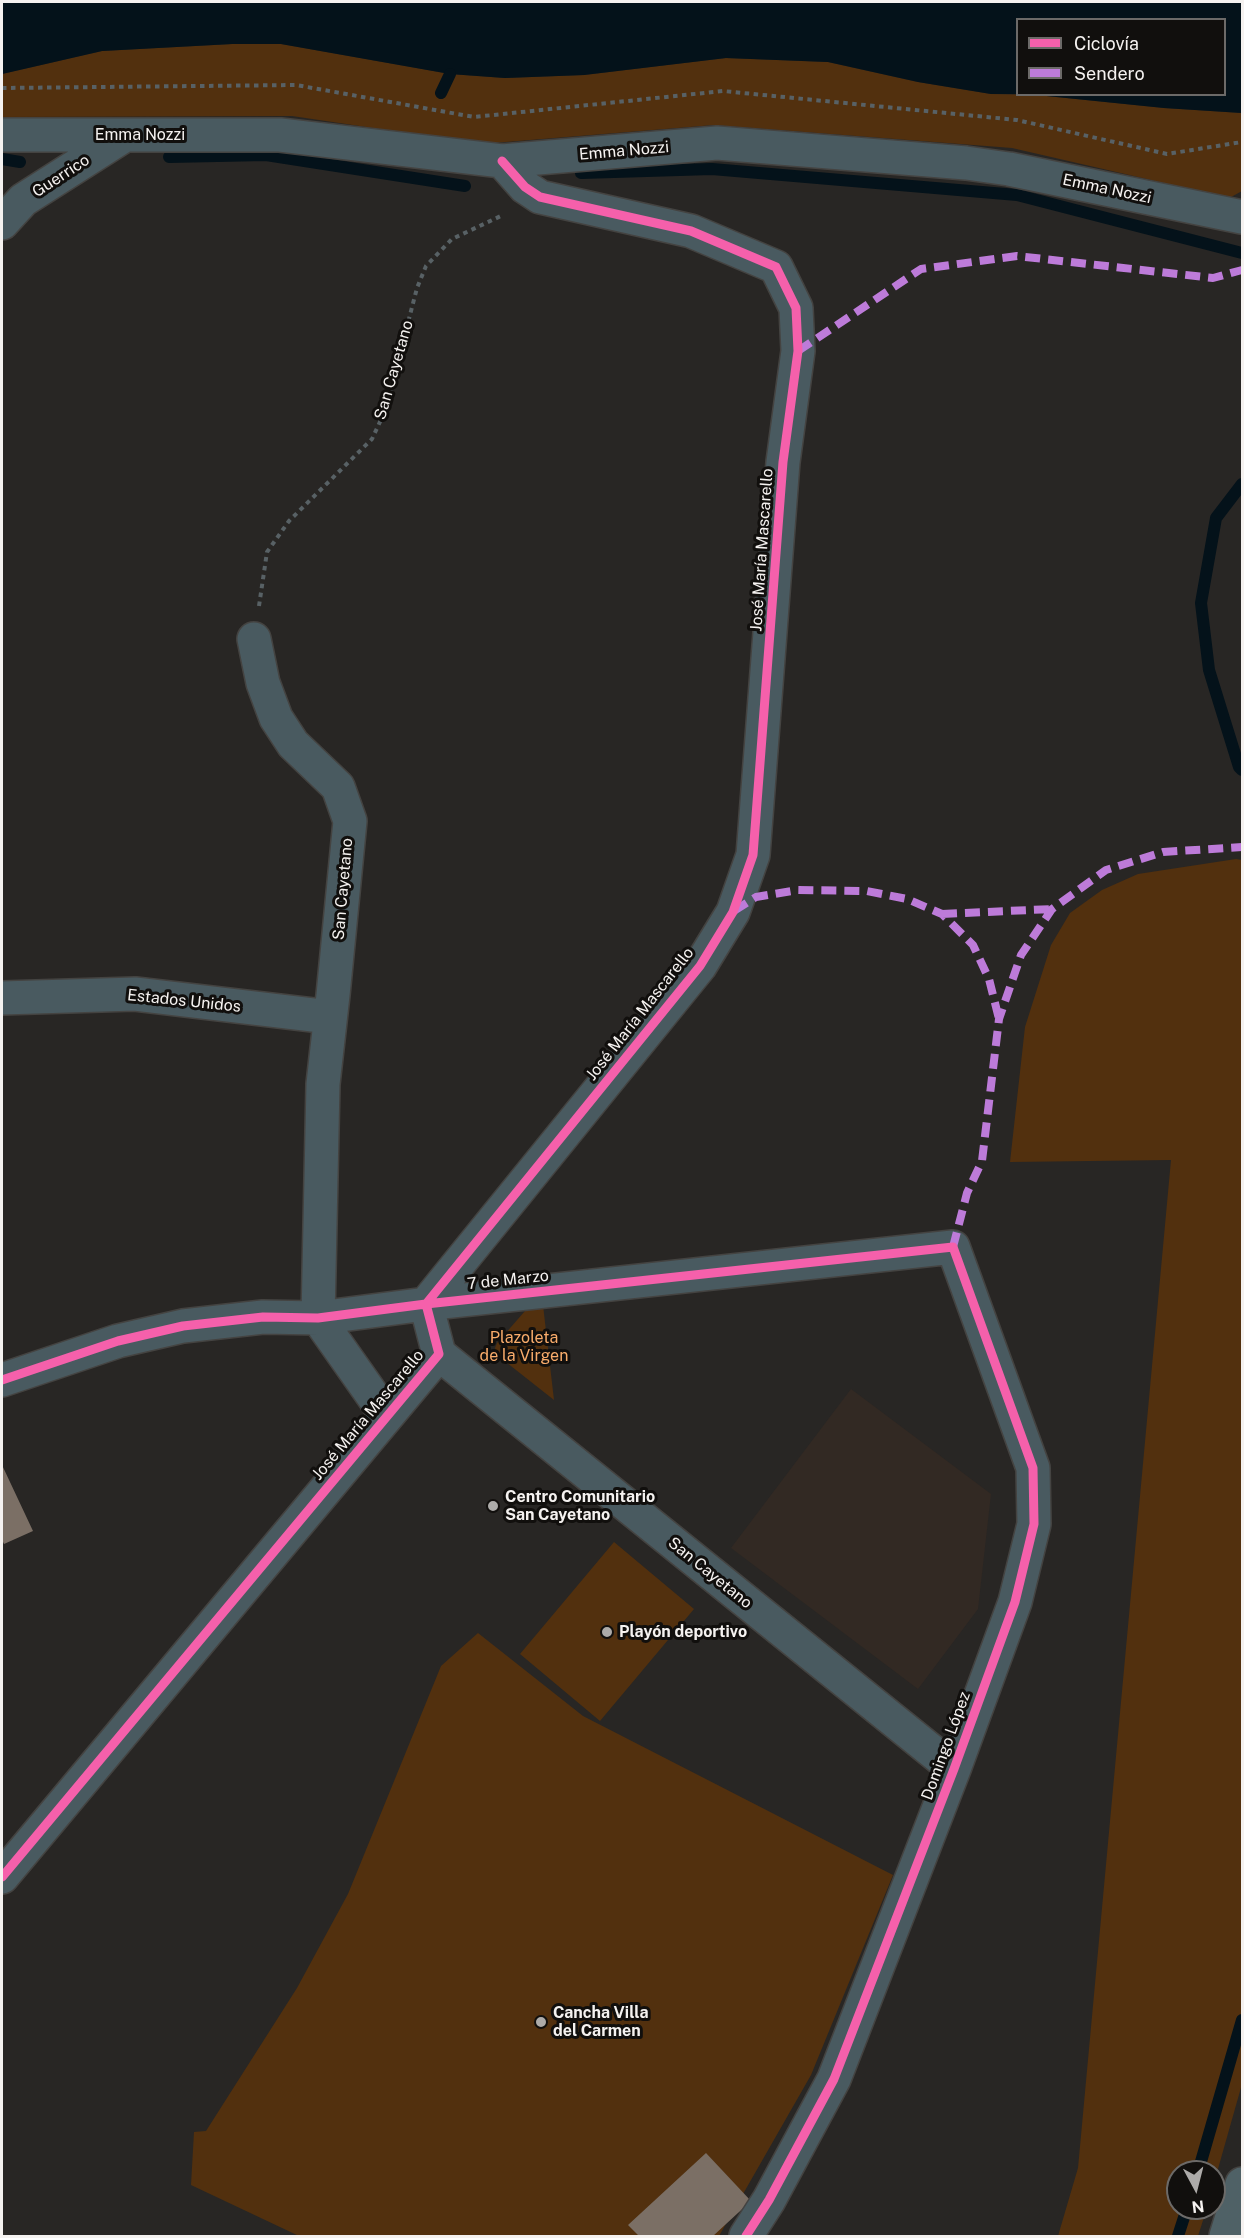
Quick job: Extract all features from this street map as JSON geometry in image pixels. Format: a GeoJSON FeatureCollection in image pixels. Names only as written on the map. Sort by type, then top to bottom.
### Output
{"type":"FeatureCollection","features":[{"type":"Feature","properties":{"kind":"highway"},"geometry":{"type":"LineString","coordinates":[[1226,2236],[1242,2184]]}},
{"type":"Feature","properties":{"kind":"street","name":"Emma Nozzi"},"geometry":{"type":"LineString","coordinates":[[2,135],[280,135],[502,161],[717,143],[954,162],[1009,169],[1242,217]]}},
{"type":"Feature","properties":{"kind":"street","name":"Guerrico"},"geometry":{"type":"LineString","coordinates":[[2,223],[23,200],[125,135]]}},
{"type":"Feature","properties":{"kind":"street","name":"José María Mascarello"},"geometry":{"type":"LineString","coordinates":[[2,1877],[439,1354],[426,1304],[700,966],[733,912],[753,855],[783,462],[798,351],[796,308],[776,267],[691,231],[540,197],[525,187],[502,161]]}},
{"type":"Feature","properties":{"kind":"street","name":"San Cayetano"},"geometry":{"type":"LineString","coordinates":[[254,639],[263,683],[276,717],[293,744],[338,787],[350,821],[323,1084],[318,1318]]}},
{"type":"Feature","properties":{"kind":"street","name":"Estados Unidos"},"geometry":{"type":"LineString","coordinates":[[2,998],[135,994],[330,1017]]}},
{"type":"Feature","properties":{"kind":"street","name":"7 de Marzo"},"geometry":{"type":"LineString","coordinates":[[2,1380],[118,1341],[183,1326],[263,1317],[318,1318],[953,1246]]}},
{"type":"Feature","properties":{"kind":"street","name":"Domingo López"},"geometry":{"type":"LineString","coordinates":[[746,2236],[769,2200],[834,2079],[954,1768],[1015,1602],[1034,1524],[1033,1468],[953,1246]]}},
{"type":"Feature","properties":{"kind":"street"},"geometry":{"type":"LineString","coordinates":[[318,1318],[387,1416]]}},
{"type":"Feature","properties":{"kind":"street","name":"San Cayetano"},"geometry":{"type":"LineString","coordinates":[[439,1354],[954,1768]]}},
{"type":"Feature","properties":{"kind":"path"},"geometry":{"type":"LineString","coordinates":[[2,88],[296,85],[474,117],[723,91],[1017,120],[1167,154],[1242,142]]}},
{"type":"Feature","properties":{"kind":"shaded area"},"geometry":{"type":"Polygon","coordinates":[[[2,2],[1242,2],[1242,113],[1047,96],[1226,96],[1226,18],[1016,18],[1016,94],[991,94],[918,82],[828,62],[726,58],[584,75],[505,78],[450,74],[281,44],[232,44],[102,51],[2,74],[2,2]]]}},
{"type":"Feature","properties":{"kind":"shaded area"},"geometry":{"type":"Polygon","coordinates":[[[851,1389],[991,1494],[978,1609],[918,1689],[731,1548],[851,1389]]]}},
{"type":"Feature","properties":{"kind":"green space"},"geometry":{"type":"Polygon","coordinates":[[[232,44],[281,44],[450,74],[505,78],[584,75],[726,58],[828,62],[918,82],[991,94],[1047,96],[1242,113],[1242,191],[1222,202],[1164,183],[1012,148],[714,125],[481,144],[292,116],[2,117],[2,74],[102,51],[232,44]]]}},
{"type":"Feature","properties":{"kind":"green space"},"geometry":{"type":"Polygon","coordinates":[[[1242,860],[1242,2084],[1221,2160],[1166,2160],[1166,2220],[1203,2220],[1198,2236],[1058,2236],[1078,2168],[1171,1160],[1010,1162],[1025,1027],[1051,945],[1070,913],[1102,890],[1138,874],[1242,860]]]}},
{"type":"Feature","properties":{"kind":"green space","name":"Plazoleta de la Virgen"},"geometry":{"type":"Polygon","coordinates":[[[534,1305],[543,1305],[554,1400],[497,1355],[495,1348],[525,1311],[534,1305]]]}},
{"type":"Feature","properties":{"kind":"green space","name":"Playón deportivo"},"geometry":{"type":"Polygon","coordinates":[[[614,1542],[694,1609],[600,1721],[520,1654],[614,1542]]]}},
{"type":"Feature","properties":{"kind":"green space"},"geometry":{"type":"Polygon","coordinates":[[[478,1633],[583,1716],[893,1875],[811,2075],[719,2236],[299,2236],[191,2185],[194,2132],[206,2131],[297,1988],[348,1894],[441,1666],[478,1633]]]}},
{"type":"Feature","properties":{"kind":"building"},"geometry":{"type":"Polygon","coordinates":[[[2,1465],[33,1531],[4,1544],[2,1540],[2,1465]]]}},
{"type":"Feature","properties":{"kind":"building"},"geometry":{"type":"Polygon","coordinates":[[[706,2153],[751,2201],[713,2236],[639,2236],[628,2225],[706,2153]]]}},
{"type":"Feature","properties":{"kind":"waterway"},"geometry":{"type":"LineString","coordinates":[[441,93],[450,74]]}},
{"type":"Feature","properties":{"kind":"waterway"},"geometry":{"type":"LineString","coordinates":[[169,157],[266,155],[465,186]]}},
{"type":"Feature","properties":{"kind":"waterway"},"geometry":{"type":"LineString","coordinates":[[2,159],[20,162]]}},
{"type":"Feature","properties":{"kind":"waterway"},"geometry":{"type":"LineString","coordinates":[[581,173],[712,169],[1017,195],[1242,253]]}},
{"type":"Feature","properties":{"kind":"waterway"},"geometry":{"type":"LineString","coordinates":[[1242,484],[1216,518],[1201,603],[1209,670],[1239,767],[1242,770]]}},
{"type":"Feature","properties":{"kind":"waterway"},"geometry":{"type":"LineString","coordinates":[[1201,2160],[1242,2020]]}},
{"type":"Feature","properties":{"kind":"waterway"},"geometry":{"type":"LineString","coordinates":[[1178,2236],[1183,2220]]}},
{"type":"Feature","properties":{"kind":"marked path"},"geometry":{"type":"LineString","coordinates":[[798,351],[921,269],[1017,256],[1213,278],[1242,270]]}},
{"type":"Feature","properties":{"kind":"marked path"},"geometry":{"type":"LineString","coordinates":[[953,1247],[967,1193],[982,1161],[999,1019],[1021,955],[1052,909],[1106,870],[1163,852],[1242,847]]}},
{"type":"Feature","properties":{"kind":"marked path"},"geometry":{"type":"LineString","coordinates":[[734,911],[756,897],[798,890],[867,891],[907,899],[942,914],[973,945],[989,979],[999,1019]]}},
{"type":"Feature","properties":{"kind":"marked path"},"geometry":{"type":"LineString","coordinates":[[942,914],[1052,909]]}},
{"type":"Feature","properties":{"kind":"cycle path"},"geometry":{"type":"LineString","coordinates":[[2,1877],[439,1354],[426,1304],[700,966],[733,912],[753,855],[783,462],[798,351],[796,308],[776,267],[691,231],[540,197],[525,187],[502,161]]}},
{"type":"Feature","properties":{"kind":"cycle path"},"geometry":{"type":"LineString","coordinates":[[2,1380],[118,1341],[183,1326],[263,1317],[318,1318],[426,1304],[953,1247],[1033,1468],[1034,1524],[1015,1602],[954,1769],[834,2079],[769,2200],[746,2236]]}},
{"type":"Feature","properties":{"kind":"place","name":"Centro Comunitario San Cayetano"},"geometry":{"type":"Point","coordinates":[493,1506]}},
{"type":"Feature","properties":{"kind":"place","name":"Playón deportivo"},"geometry":{"type":"Point","coordinates":[607,1632]}},
{"type":"Feature","properties":{"kind":"place","name":"Cancha Villa del Carmen"},"geometry":{"type":"Point","coordinates":[541,2022]}}]}
